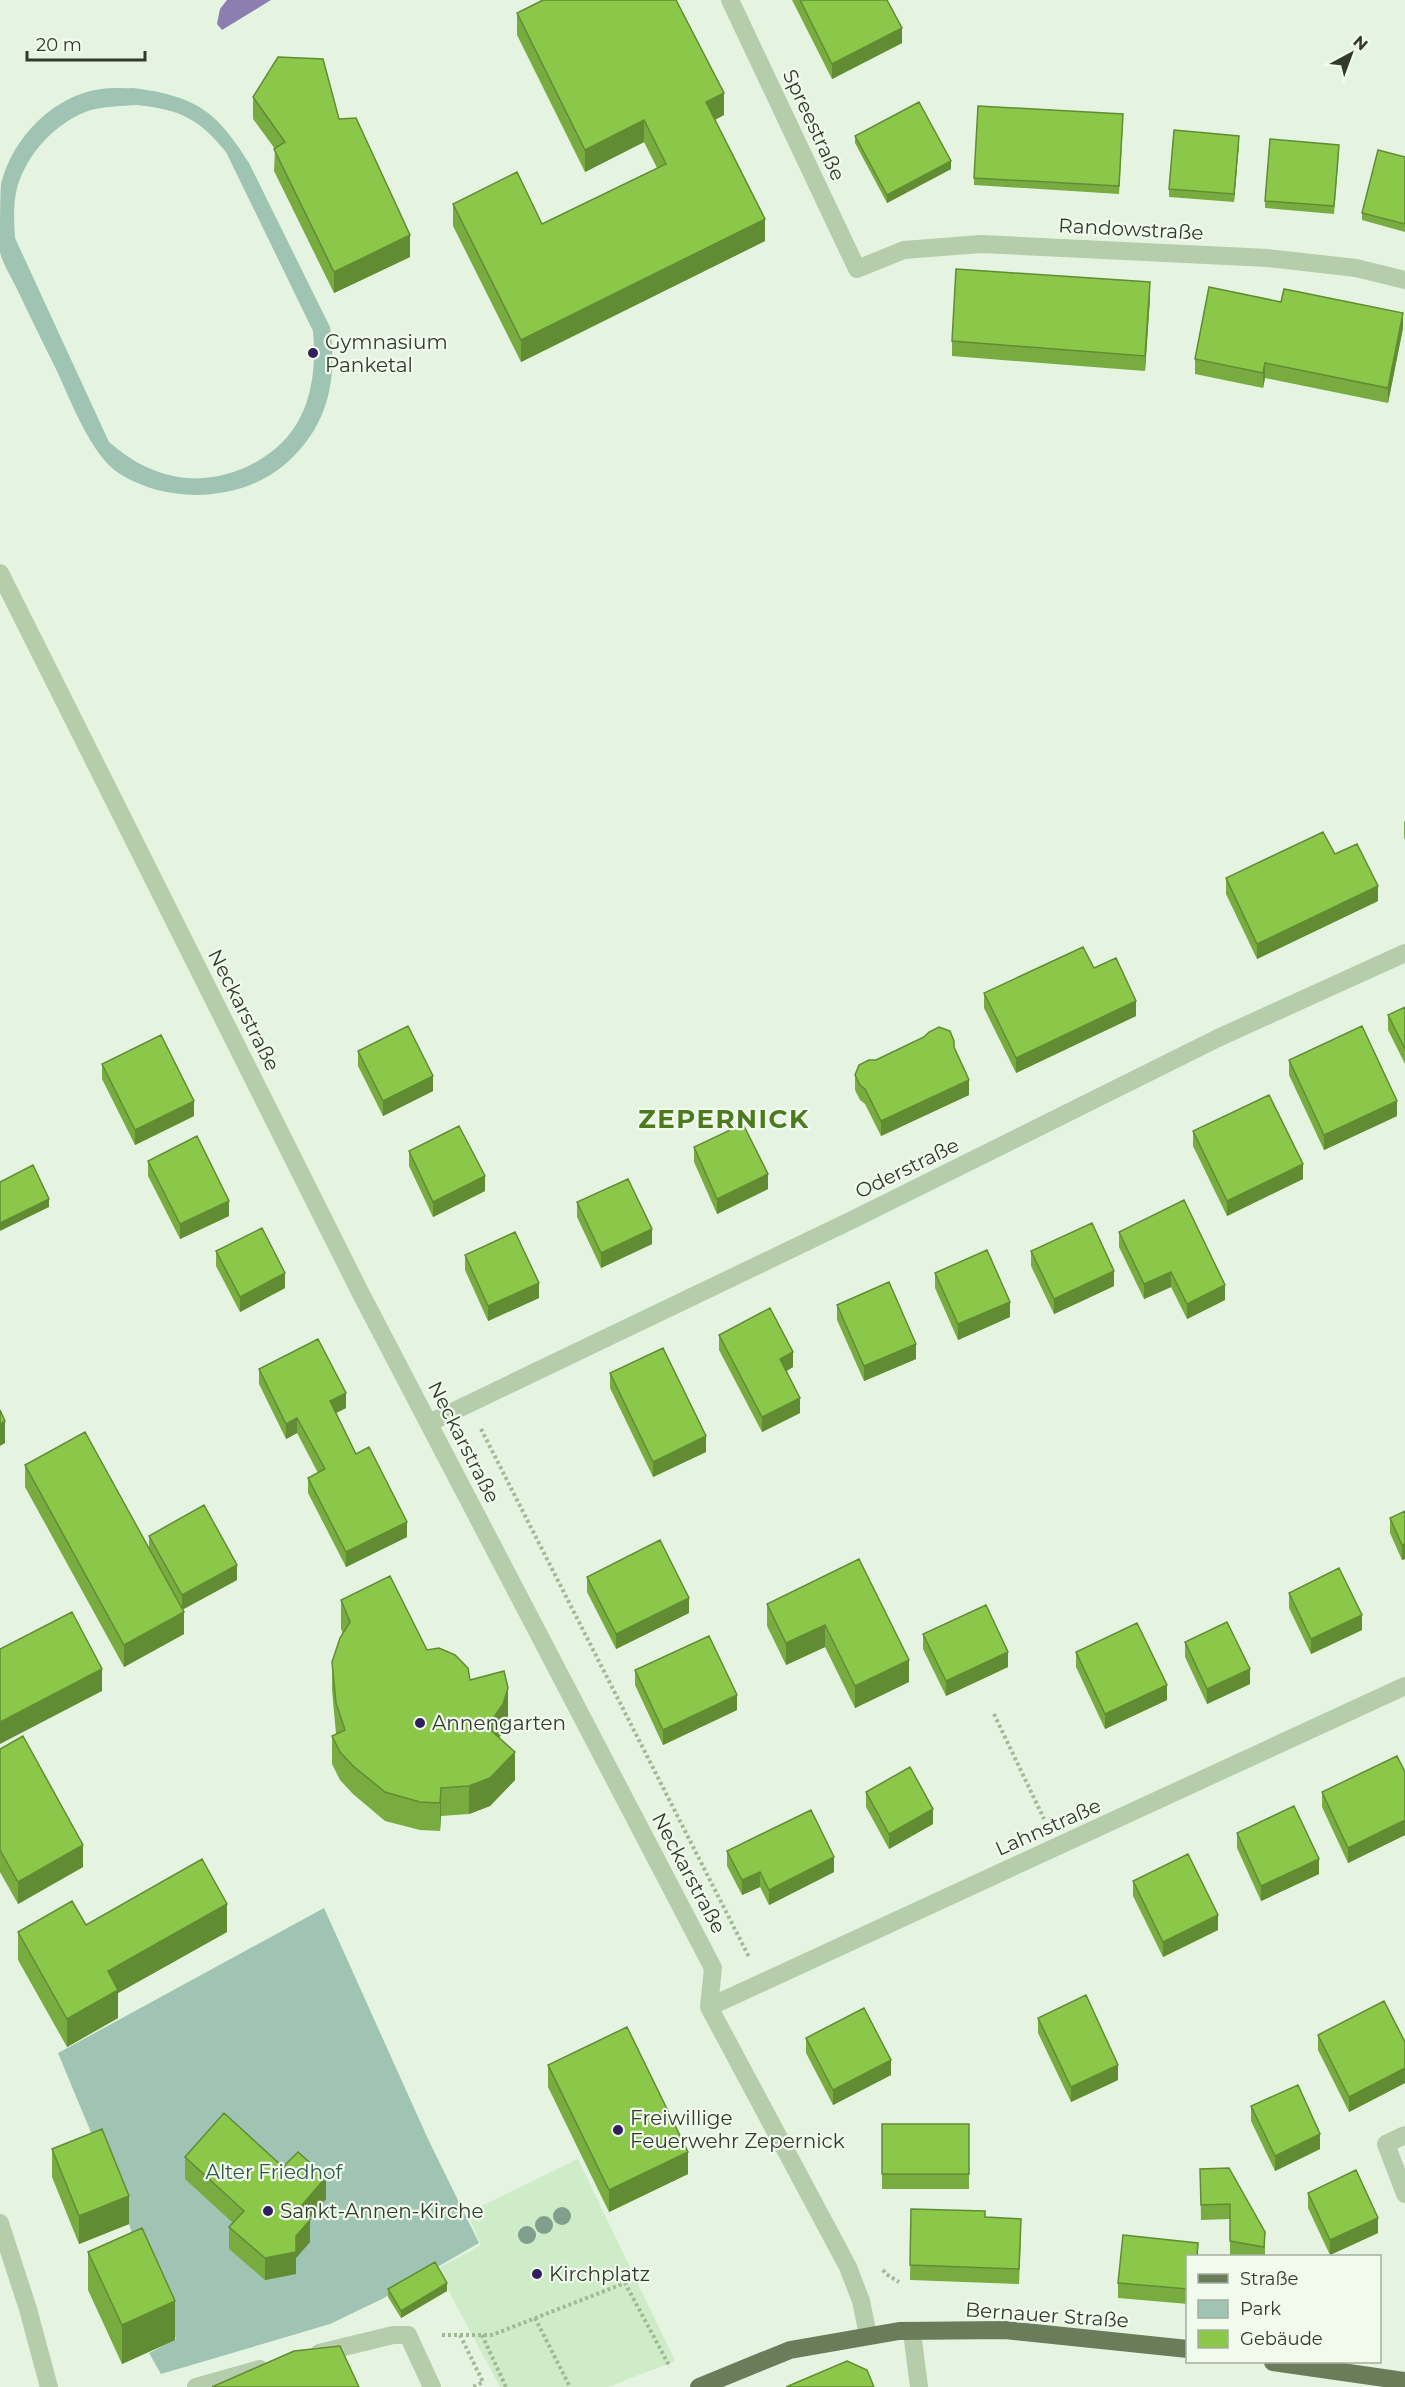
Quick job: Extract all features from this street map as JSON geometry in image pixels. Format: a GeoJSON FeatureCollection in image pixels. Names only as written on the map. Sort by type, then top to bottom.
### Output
{"type":"FeatureCollection","features":[{"type":"Feature","properties":{"kind":"main road","name":"Bernauer Straße"},"geometry":{"type":"LineString","coordinates":[[699,2387],[790,2350],[868,2335],[1005,2330],[1186,2349]]}},
{"type":"Feature","properties":{"kind":"main road"},"geometry":{"type":"LineString","coordinates":[[1286,2363],[1405,2381]]}},
{"type":"Feature","properties":{"kind":"street","name":"Spreestraße"},"geometry":{"type":"LineString","coordinates":[[730,0],[858,269]]}},
{"type":"Feature","properties":{"kind":"street","name":"Randowstraße"},"geometry":{"type":"LineString","coordinates":[[858,269],[904,250],[981,244],[1268,258],[1356,268],[1405,280]]}},
{"type":"Feature","properties":{"kind":"street","name":"Neckarstraße"},"geometry":{"type":"LineString","coordinates":[[0,573],[360,1292],[713,1968],[709,2007]]}},
{"type":"Feature","properties":{"kind":"street","name":"Oderstraße"},"geometry":{"type":"LineString","coordinates":[[429,1423],[852,1220],[1218,1038],[1405,952]]}},
{"type":"Feature","properties":{"kind":"street","name":"Lahnstraße"},"geometry":{"type":"LineString","coordinates":[[709,2007],[1405,1686]]}},
{"type":"Feature","properties":{"kind":"street"},"geometry":{"type":"LineString","coordinates":[[709,2007],[848,2267],[861,2301],[868,2335]]}},
{"type":"Feature","properties":{"kind":"street"},"geometry":{"type":"LineString","coordinates":[[1405,2135],[1386,2144],[1405,2194]]}},
{"type":"Feature","properties":{"kind":"street"},"geometry":{"type":"LineString","coordinates":[[0,2223],[28,2309],[49,2387]]}},
{"type":"Feature","properties":{"kind":"street"},"geometry":{"type":"LineString","coordinates":[[912,2332],[919,2387]]}},
{"type":"Feature","properties":{"kind":"street"},"geometry":{"type":"LineString","coordinates":[[304,2357],[393,2335],[408,2335],[432,2387]]}},
{"type":"Feature","properties":{"kind":"street"},"geometry":{"type":"LineString","coordinates":[[196,2387],[272,2366]]}},
{"type":"Feature","properties":{"kind":"path"},"geometry":{"type":"LineString","coordinates":[[994,1714],[1058,1848]]}},
{"type":"Feature","properties":{"kind":"path"},"geometry":{"type":"LineString","coordinates":[[408,2335],[492,2335],[625,2283],[670,2367]]}},
{"type":"Feature","properties":{"kind":"path"},"geometry":{"type":"LineString","coordinates":[[536,2318],[570,2387]]}},
{"type":"Feature","properties":{"kind":"path"},"geometry":{"type":"LineString","coordinates":[[460,2335],[483,2382],[473,2387]]}},
{"type":"Feature","properties":{"kind":"path"},"geometry":{"type":"LineString","coordinates":[[482,2335],[506,2387]]}},
{"type":"Feature","properties":{"kind":"green space"},"geometry":{"type":"Polygon","coordinates":[[[133,88],[154,91],[188,101],[214,118],[226,130],[249,163],[330,327],[332,367],[330,385],[319,420],[298,452],[283,466],[246,487],[203,495],[181,494],[139,484],[109,465],[99,454],[82,425],[0,252],[1,184],[7,167],[25,135],[52,110],[67,100],[101,89],[133,88]],[[137,105],[91,110],[66,122],[45,140],[28,163],[17,188],[14,206],[15,238],[109,442],[123,453],[155,471],[190,478],[224,475],[240,470],[271,453],[294,428],[305,406],[312,381],[313,331],[226,152],[206,131],[187,118],[166,110],[137,105]]]}},
{"type":"Feature","properties":{"kind":"green space","name":"Alter Friedhof"},"geometry":{"type":"Polygon","coordinates":[[[324,1908],[428,2139],[479,2243],[382,2299],[330,2324],[161,2374],[149,2353],[176,2339],[142,2266],[129,2224],[58,2053],[324,1908]]]}},
{"type":"Feature","properties":{"kind":"shaded area"},"geometry":{"type":"Polygon","coordinates":[[[227,0],[271,0],[222,30],[217,24],[220,9],[227,0]]]}},
{"type":"Feature","properties":{"kind":"shaded area","name":"Kirchplatz"},"geometry":{"type":"Polygon","coordinates":[[[578,2159],[675,2361],[608,2387],[500,2387],[437,2269],[481,2245],[467,2213],[578,2159]]]}},
{"type":"Feature","properties":{"kind":"building"},"geometry":{"type":"Polygon","coordinates":[[[543,0],[676,0],[724,93],[706,102],[765,219],[521,340],[453,204],[517,172],[542,224],[666,164],[644,120],[585,150],[517,13],[543,0]]]}},
{"type":"Feature","properties":{"kind":"building"},"geometry":{"type":"Polygon","coordinates":[[[800,0],[887,0],[902,28],[832,64],[800,0]]]}},
{"type":"Feature","properties":{"kind":"building"},"geometry":{"type":"Polygon","coordinates":[[[278,57],[323,59],[339,119],[356,118],[410,235],[334,272],[274,149],[285,142],[253,97],[278,57]]]}},
{"type":"Feature","properties":{"kind":"building"},"geometry":{"type":"Polygon","coordinates":[[[919,102],[951,161],[887,195],[855,136],[919,102]]]}},
{"type":"Feature","properties":{"kind":"building"},"geometry":{"type":"Polygon","coordinates":[[[978,106],[1123,114],[1119,186],[974,178],[978,106]]]}},
{"type":"Feature","properties":{"kind":"building"},"geometry":{"type":"Polygon","coordinates":[[[1174,130],[1239,136],[1234,194],[1169,189],[1174,130]]]}},
{"type":"Feature","properties":{"kind":"building"},"geometry":{"type":"Polygon","coordinates":[[[1270,139],[1339,145],[1334,206],[1265,201],[1270,139]]]}},
{"type":"Feature","properties":{"kind":"building"},"geometry":{"type":"Polygon","coordinates":[[[1378,150],[1405,157],[1405,224],[1362,213],[1378,150]]]}},
{"type":"Feature","properties":{"kind":"building"},"geometry":{"type":"Polygon","coordinates":[[[956,269],[1150,282],[1145,356],[952,341],[956,269]]]}},
{"type":"Feature","properties":{"kind":"building"},"geometry":{"type":"Polygon","coordinates":[[[1209,287],[1281,302],[1284,289],[1403,313],[1388,388],[1265,363],[1263,373],[1195,359],[1209,287]]]}},
{"type":"Feature","properties":{"kind":"building"},"geometry":{"type":"Polygon","coordinates":[[[1323,832],[1335,854],[1357,844],[1378,886],[1257,944],[1226,878],[1323,832]]]}},
{"type":"Feature","properties":{"kind":"building"},"geometry":{"type":"Polygon","coordinates":[[[1083,947],[1094,968],[1116,958],[1136,1001],[1016,1058],[984,993],[1083,947]]]}},
{"type":"Feature","properties":{"kind":"building"},"geometry":{"type":"Polygon","coordinates":[[[1405,1007],[1405,1049],[1388,1015],[1405,1007]]]}},
{"type":"Feature","properties":{"kind":"building"},"geometry":{"type":"Polygon","coordinates":[[[408,1026],[433,1076],[383,1101],[358,1051],[408,1026]]]}},
{"type":"Feature","properties":{"kind":"building"},"geometry":{"type":"Polygon","coordinates":[[[1362,1026],[1397,1101],[1324,1135],[1289,1060],[1362,1026]]]}},
{"type":"Feature","properties":{"kind":"building"},"geometry":{"type":"Polygon","coordinates":[[[939,1027],[950,1031],[954,1047],[969,1080],[881,1121],[865,1089],[855,1075],[859,1065],[869,1060],[876,1060],[924,1037],[939,1027]]]}},
{"type":"Feature","properties":{"kind":"building"},"geometry":{"type":"Polygon","coordinates":[[[161,1035],[194,1101],[135,1130],[102,1064],[161,1035]]]}},
{"type":"Feature","properties":{"kind":"building"},"geometry":{"type":"Polygon","coordinates":[[[1269,1095],[1303,1164],[1227,1201],[1193,1131],[1269,1095]]]}},
{"type":"Feature","properties":{"kind":"building"},"geometry":{"type":"Polygon","coordinates":[[[743,1124],[768,1174],[717,1199],[694,1147],[743,1124]]]}},
{"type":"Feature","properties":{"kind":"building"},"geometry":{"type":"Polygon","coordinates":[[[459,1126],[485,1176],[433,1202],[409,1151],[459,1126]]]}},
{"type":"Feature","properties":{"kind":"building"},"geometry":{"type":"Polygon","coordinates":[[[197,1136],[229,1201],[180,1224],[148,1161],[197,1136]]]}},
{"type":"Feature","properties":{"kind":"building"},"geometry":{"type":"Polygon","coordinates":[[[33,1165],[49,1199],[0,1223],[0,1182],[33,1165]]]}},
{"type":"Feature","properties":{"kind":"building"},"geometry":{"type":"Polygon","coordinates":[[[628,1179],[652,1229],[601,1253],[577,1202],[628,1179]]]}},
{"type":"Feature","properties":{"kind":"building"},"geometry":{"type":"Polygon","coordinates":[[[1184,1200],[1225,1285],[1187,1304],[1171,1272],[1144,1284],[1119,1232],[1184,1200]]]}},
{"type":"Feature","properties":{"kind":"building"},"geometry":{"type":"Polygon","coordinates":[[[1092,1223],[1114,1271],[1054,1299],[1031,1251],[1092,1223]]]}},
{"type":"Feature","properties":{"kind":"building"},"geometry":{"type":"Polygon","coordinates":[[[262,1228],[285,1273],[240,1297],[216,1251],[262,1228]]]}},
{"type":"Feature","properties":{"kind":"building"},"geometry":{"type":"Polygon","coordinates":[[[515,1232],[539,1283],[488,1306],[465,1255],[515,1232]]]}},
{"type":"Feature","properties":{"kind":"building"},"geometry":{"type":"Polygon","coordinates":[[[987,1250],[1010,1302],[958,1324],[935,1273],[987,1250]]]}},
{"type":"Feature","properties":{"kind":"building"},"geometry":{"type":"Polygon","coordinates":[[[889,1282],[916,1344],[864,1366],[837,1305],[889,1282]]]}},
{"type":"Feature","properties":{"kind":"building"},"geometry":{"type":"Polygon","coordinates":[[[770,1308],[793,1352],[780,1359],[800,1398],[762,1417],[719,1335],[770,1308]]]}},
{"type":"Feature","properties":{"kind":"building"},"geometry":{"type":"Polygon","coordinates":[[[318,1339],[346,1393],[330,1401],[356,1454],[369,1447],[407,1522],[346,1552],[308,1478],[325,1469],[297,1418],[286,1424],[259,1369],[318,1339]]]}},
{"type":"Feature","properties":{"kind":"building"},"geometry":{"type":"Polygon","coordinates":[[[663,1348],[706,1436],[653,1462],[610,1373],[663,1348]]]}},
{"type":"Feature","properties":{"kind":"building"},"geometry":{"type":"Polygon","coordinates":[[[0,1410],[5,1421],[0,1424],[0,1410]]]}},
{"type":"Feature","properties":{"kind":"building"},"geometry":{"type":"Polygon","coordinates":[[[85,1432],[184,1612],[124,1645],[25,1465],[85,1432]]]}},
{"type":"Feature","properties":{"kind":"building"},"geometry":{"type":"Polygon","coordinates":[[[204,1505],[237,1565],[182,1595],[149,1536],[204,1505]]]}},
{"type":"Feature","properties":{"kind":"building"},"geometry":{"type":"Polygon","coordinates":[[[1405,1511],[1405,1544],[1402,1545],[1390,1518],[1405,1511]]]}},
{"type":"Feature","properties":{"kind":"building"},"geometry":{"type":"Polygon","coordinates":[[[660,1540],[689,1598],[616,1634],[587,1577],[660,1540]]]}},
{"type":"Feature","properties":{"kind":"building"},"geometry":{"type":"Polygon","coordinates":[[[859,1559],[909,1660],[855,1686],[825,1625],[786,1643],[767,1604],[859,1559]]]}},
{"type":"Feature","properties":{"kind":"building"},"geometry":{"type":"Polygon","coordinates":[[[1339,1568],[1362,1615],[1311,1639],[1289,1593],[1339,1568]]]}},
{"type":"Feature","properties":{"kind":"building","name":"Annengarten"},"geometry":{"type":"Polygon","coordinates":[[[390,1576],[427,1650],[439,1648],[455,1655],[468,1668],[470,1680],[504,1671],[508,1688],[503,1704],[487,1727],[515,1752],[490,1778],[469,1786],[441,1788],[440,1803],[420,1802],[385,1792],[353,1766],[340,1752],[332,1736],[345,1730],[336,1703],[332,1662],[340,1638],[350,1622],[341,1600],[390,1576]]]}},
{"type":"Feature","properties":{"kind":"building"},"geometry":{"type":"Polygon","coordinates":[[[986,1605],[1008,1652],[946,1681],[923,1634],[986,1605]]]}},
{"type":"Feature","properties":{"kind":"building"},"geometry":{"type":"Polygon","coordinates":[[[72,1612],[102,1669],[0,1722],[0,1649],[72,1612]]]}},
{"type":"Feature","properties":{"kind":"building"},"geometry":{"type":"Polygon","coordinates":[[[1227,1622],[1250,1669],[1207,1689],[1185,1642],[1227,1622]]]}},
{"type":"Feature","properties":{"kind":"building"},"geometry":{"type":"Polygon","coordinates":[[[1137,1623],[1167,1685],[1105,1714],[1076,1652],[1137,1623]]]}},
{"type":"Feature","properties":{"kind":"building"},"geometry":{"type":"Polygon","coordinates":[[[709,1636],[737,1695],[663,1730],[635,1670],[709,1636]]]}},
{"type":"Feature","properties":{"kind":"building"},"geometry":{"type":"Polygon","coordinates":[[[23,1736],[83,1845],[18,1882],[0,1850],[0,1749],[23,1736]]]}},
{"type":"Feature","properties":{"kind":"building"},"geometry":{"type":"Polygon","coordinates":[[[1397,1756],[1405,1772],[1405,1820],[1348,1848],[1322,1792],[1397,1756]]]}},
{"type":"Feature","properties":{"kind":"building"},"geometry":{"type":"Polygon","coordinates":[[[910,1767],[933,1809],[889,1834],[866,1792],[910,1767]]]}},
{"type":"Feature","properties":{"kind":"building"},"geometry":{"type":"Polygon","coordinates":[[[1294,1806],[1319,1859],[1261,1886],[1237,1833],[1294,1806]]]}},
{"type":"Feature","properties":{"kind":"building"},"geometry":{"type":"Polygon","coordinates":[[[811,1810],[834,1857],[769,1890],[760,1872],[742,1880],[727,1851],[811,1810]]]}},
{"type":"Feature","properties":{"kind":"building"},"geometry":{"type":"Polygon","coordinates":[[[1188,1854],[1218,1915],[1163,1942],[1133,1881],[1188,1854]]]}},
{"type":"Feature","properties":{"kind":"building"},"geometry":{"type":"Polygon","coordinates":[[[202,1859],[227,1904],[108,1971],[118,1990],[67,2019],[18,1932],[72,1901],[86,1925],[202,1859]]]}},
{"type":"Feature","properties":{"kind":"building"},"geometry":{"type":"Polygon","coordinates":[[[1086,1995],[1118,2065],[1071,2087],[1038,2018],[1086,1995]]]}},
{"type":"Feature","properties":{"kind":"building"},"geometry":{"type":"Polygon","coordinates":[[[1384,2001],[1405,2042],[1405,2068],[1349,2097],[1318,2035],[1384,2001]]]}},
{"type":"Feature","properties":{"kind":"building"},"geometry":{"type":"Polygon","coordinates":[[[864,2008],[891,2060],[833,2090],[806,2038],[864,2008]]]}},
{"type":"Feature","properties":{"kind":"building","name":"Freiwillige Feuerwehr Zepernick"},"geometry":{"type":"Polygon","coordinates":[[[627,2027],[688,2152],[609,2190],[548,2065],[627,2027]]]}},
{"type":"Feature","properties":{"kind":"building"},"geometry":{"type":"Polygon","coordinates":[[[1298,2085],[1320,2134],[1275,2156],[1251,2106],[1298,2085]]]}},
{"type":"Feature","properties":{"kind":"building","name":"Sankt-Annen-Kirche"},"geometry":{"type":"Polygon","coordinates":[[[224,2113],[283,2167],[298,2152],[326,2177],[302,2205],[310,2220],[296,2236],[296,2252],[265,2258],[229,2227],[244,2211],[185,2157],[224,2113]]]}},
{"type":"Feature","properties":{"kind":"building"},"geometry":{"type":"Polygon","coordinates":[[[882,2124],[969,2124],[969,2174],[882,2174],[882,2124]]]}},
{"type":"Feature","properties":{"kind":"building"},"geometry":{"type":"Polygon","coordinates":[[[102,2129],[129,2196],[79,2216],[52,2149],[102,2129]]]}},
{"type":"Feature","properties":{"kind":"building"},"geometry":{"type":"Polygon","coordinates":[[[1229,2168],[1265,2232],[1264,2247],[1230,2241],[1230,2204],[1201,2205],[1200,2169],[1229,2168]]]}},
{"type":"Feature","properties":{"kind":"building"},"geometry":{"type":"Polygon","coordinates":[[[1356,2170],[1378,2218],[1330,2240],[1308,2193],[1356,2170]]]}},
{"type":"Feature","properties":{"kind":"building"},"geometry":{"type":"Polygon","coordinates":[[[911,2209],[985,2211],[985,2217],[1021,2219],[1019,2269],[910,2265],[911,2209]]]}},
{"type":"Feature","properties":{"kind":"building"},"geometry":{"type":"Polygon","coordinates":[[[142,2228],[175,2301],[122,2325],[88,2252],[142,2228]]]}},
{"type":"Feature","properties":{"kind":"building"},"geometry":{"type":"Polygon","coordinates":[[[1123,2235],[1198,2243],[1197,2255],[1186,2255],[1186,2289],[1118,2283],[1123,2235]]]}},
{"type":"Feature","properties":{"kind":"building"},"geometry":{"type":"Polygon","coordinates":[[[435,2262],[447,2283],[401,2311],[388,2289],[435,2262]]]}},
{"type":"Feature","properties":{"kind":"building"},"geometry":{"type":"Polygon","coordinates":[[[340,2346],[359,2387],[212,2387],[294,2351],[340,2346]]]}},
{"type":"Feature","properties":{"kind":"building"},"geometry":{"type":"Polygon","coordinates":[[[847,2361],[867,2370],[874,2387],[786,2387],[847,2361]]]}},
{"type":"Feature","properties":{"kind":"place","name":"Gymnasium Panketal"},"geometry":{"type":"Point","coordinates":[313,353]}},
{"type":"Feature","properties":{"kind":"place","name":"Annengarten"},"geometry":{"type":"Point","coordinates":[420,1723]}},
{"type":"Feature","properties":{"kind":"place","name":"Freiwillige Feuerwehr Zepernick"},"geometry":{"type":"Point","coordinates":[618,2130]}},
{"type":"Feature","properties":{"kind":"place","name":"Sankt-Annen-Kirche"},"geometry":{"type":"Point","coordinates":[268,2211]}},
{"type":"Feature","properties":{"kind":"place","name":"Kirchplatz"},"geometry":{"type":"Point","coordinates":[537,2274]}},
{"type":"Feature","properties":{"kind":"district","name":"ZEPERNICK"},"geometry":{"type":"Point","coordinates":[724,1119]}}]}
